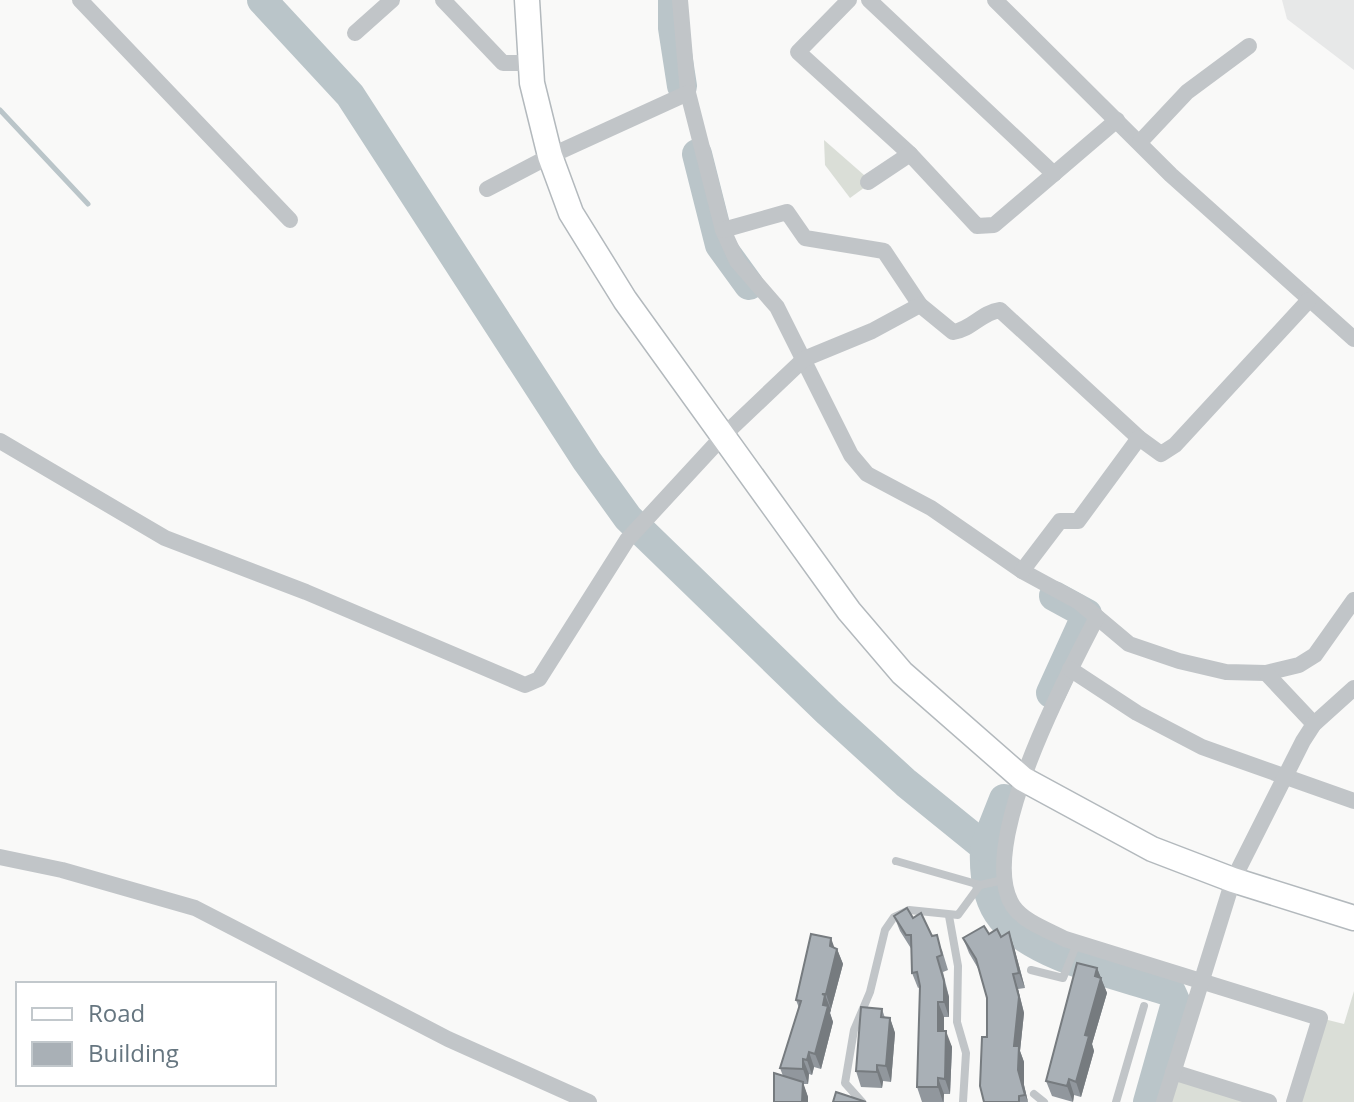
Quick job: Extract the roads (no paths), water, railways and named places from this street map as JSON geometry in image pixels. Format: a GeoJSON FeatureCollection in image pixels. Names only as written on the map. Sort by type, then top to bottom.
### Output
{"type":"FeatureCollection","features":[{"type":"Feature","properties":{"kind":"street"},"geometry":{"type":"LineString","coordinates":[[80,0],[290,220]]}},
{"type":"Feature","properties":{"kind":"street"},"geometry":{"type":"LineString","coordinates":[[355,33],[392,0]]}},
{"type":"Feature","properties":{"kind":"street"},"geometry":{"type":"LineString","coordinates":[[443,0],[503,63],[530,63]]}},
{"type":"Feature","properties":{"kind":"street"},"geometry":{"type":"LineString","coordinates":[[527,0],[530,63],[550,156],[571,213],[604,269],[849,611],[902,673],[1023,779],[1152,849],[1233,880],[1354,918]]}},
{"type":"Feature","properties":{"kind":"street"},"geometry":{"type":"LineString","coordinates":[[680,0],[688,93],[723,230],[737,261],[777,307],[851,455],[867,474],[931,508],[1022,571],[1079,602],[1129,644],[1179,661],[1226,672],[1266,673],[1299,665],[1315,655],[1354,600]]}},
{"type":"Feature","properties":{"kind":"street"},"geometry":{"type":"LineString","coordinates":[[849,0],[798,52],[910,154],[977,226],[994,225],[1117,120]]}},
{"type":"Feature","properties":{"kind":"street"},"geometry":{"type":"LineString","coordinates":[[869,0],[1054,174]]}},
{"type":"Feature","properties":{"kind":"street"},"geometry":{"type":"LineString","coordinates":[[995,0],[1171,175],[1354,339]]}},
{"type":"Feature","properties":{"kind":"street"},"geometry":{"type":"LineString","coordinates":[[1140,142],[1187,92],[1249,46]]}},
{"type":"Feature","properties":{"kind":"street"},"geometry":{"type":"LineString","coordinates":[[487,189],[550,156],[688,93]]}},
{"type":"Feature","properties":{"kind":"street"},"geometry":{"type":"LineString","coordinates":[[868,182],[910,154]]}},
{"type":"Feature","properties":{"kind":"street"},"geometry":{"type":"LineString","coordinates":[[723,230],[787,212],[805,238],[884,251],[920,305],[953,332],[962,331],[993,310],[1005,313],[1139,438],[1161,454],[1175,445],[1309,300]]}},
{"type":"Feature","properties":{"kind":"street"},"geometry":{"type":"LineString","coordinates":[[0,441],[165,538],[306,592],[525,685],[539,679],[627,540],[724,435],[804,359],[872,331],[920,305]]}},
{"type":"Feature","properties":{"kind":"street"},"geometry":{"type":"LineString","coordinates":[[1022,571],[1060,521],[1078,521],[1139,438]]}},
{"type":"Feature","properties":{"kind":"street"},"geometry":{"type":"LineString","coordinates":[[1097,617],[1070,669],[1023,779],[1006,836],[1001,881],[1014,906],[1032,922],[1076,946],[1320,1018],[1294,1102]]}},
{"type":"Feature","properties":{"kind":"street"},"geometry":{"type":"LineString","coordinates":[[1070,669],[1137,713],[1202,747],[1354,801]]}},
{"type":"Feature","properties":{"kind":"street"},"geometry":{"type":"LineString","coordinates":[[1266,673],[1314,724]]}},
{"type":"Feature","properties":{"kind":"street"},"geometry":{"type":"LineString","coordinates":[[1164,1102],[1233,880],[1314,724],[1351,694]]}},
{"type":"Feature","properties":{"kind":"street"},"geometry":{"type":"LineString","coordinates":[[0,857],[62,870],[195,908],[448,1039],[589,1102]]}},
{"type":"Feature","properties":{"kind":"street"},"geometry":{"type":"LineString","coordinates":[[1173,1072],[1269,1102]]}},
{"type":"Feature","properties":{"kind":"lane"},"geometry":{"type":"LineString","coordinates":[[896,861],[982,884],[1001,881]]}},
{"type":"Feature","properties":{"kind":"lane"},"geometry":{"type":"LineString","coordinates":[[839,1093],[845,1083],[854,1030],[870,992],[885,930],[894,917],[909,910],[958,915],[982,884]]}},
{"type":"Feature","properties":{"kind":"lane"},"geometry":{"type":"LineString","coordinates":[[949,916],[958,966],[957,1022],[966,1053],[964,1102]]}},
{"type":"Feature","properties":{"kind":"lane"},"geometry":{"type":"LineString","coordinates":[[1031,970],[1063,978],[1076,946]]}},
{"type":"Feature","properties":{"kind":"lane"},"geometry":{"type":"LineString","coordinates":[[1116,1102],[1144,1006]]}},
{"type":"Feature","properties":{"kind":"lane"},"geometry":{"type":"LineString","coordinates":[[845,1083],[862,1102]]}},
{"type":"Feature","properties":{"kind":"lane"},"geometry":{"type":"LineString","coordinates":[[1034,1094],[1044,1102]]}},
{"type":"Feature","properties":{"kind":"waterway"},"geometry":{"type":"LineString","coordinates":[[262,0],[350,95],[587,461],[628,518],[828,712],[906,783],[985,847],[986,875],[992,902],[1002,918],[1017,932],[1081,964],[1171,992],[1176,1003],[1148,1102]]}},
{"type":"Feature","properties":{"kind":"waterway"},"geometry":{"type":"LineString","coordinates":[[673,0],[673,28],[682,86]]}},
{"type":"Feature","properties":{"kind":"waterway"},"geometry":{"type":"LineString","coordinates":[[0,110],[88,204]]}},
{"type":"Feature","properties":{"kind":"waterway"},"geometry":{"type":"LineString","coordinates":[[697,154],[720,245],[749,285]]}},
{"type":"Feature","properties":{"kind":"waterway"},"geometry":{"type":"LineString","coordinates":[[1051,693],[1087,614],[1054,596]]}},
{"type":"Feature","properties":{"kind":"waterway"},"geometry":{"type":"LineString","coordinates":[[985,847],[1004,799]]}}]}
